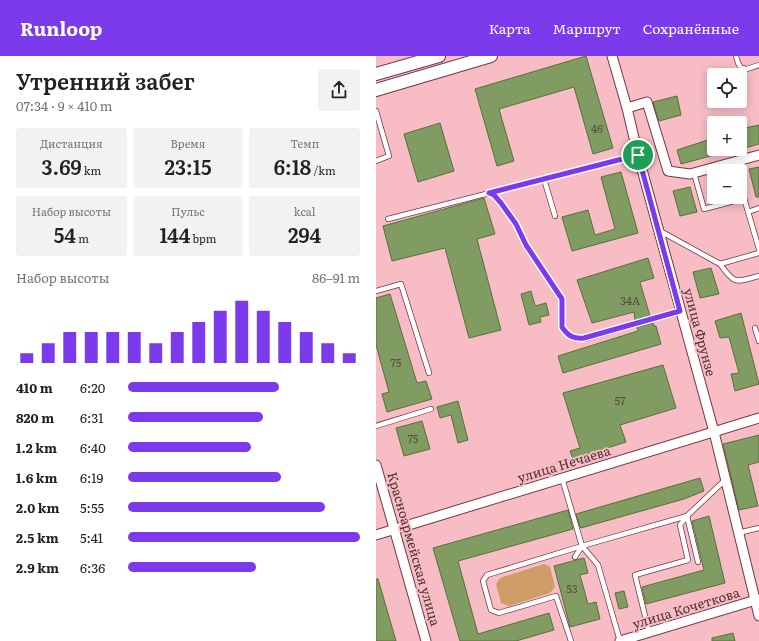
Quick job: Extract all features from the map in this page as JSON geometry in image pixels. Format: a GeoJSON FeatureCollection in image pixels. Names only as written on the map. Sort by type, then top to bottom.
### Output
{"type":"FeatureCollection","features":[{"type":"Feature","properties":{"kind":"main road"},"geometry":{"type":"LineString","coordinates":[[376,74],[439,56]]}},
{"type":"Feature","properties":{"kind":"main road"},"geometry":{"type":"LineString","coordinates":[[376,90],[492,56]]}},
{"type":"Feature","properties":{"kind":"street","name":"улица Фрунзе"},"geometry":{"type":"LineString","coordinates":[[612,56],[714,432],[738,533],[757,600],[759,616]]}},
{"type":"Feature","properties":{"kind":"street"},"geometry":{"type":"LineString","coordinates":[[627,108],[647,102],[668,171],[690,174],[707,170]]}},
{"type":"Feature","properties":{"kind":"street"},"geometry":{"type":"LineString","coordinates":[[727,164],[759,154]]}},
{"type":"Feature","properties":{"kind":"street","name":"улица Нечаева"},"geometry":{"type":"LineString","coordinates":[[376,535],[759,418]]}},
{"type":"Feature","properties":{"kind":"street","name":"Красноармейская улица"},"geometry":{"type":"LineString","coordinates":[[376,465],[426,641]]}},
{"type":"Feature","properties":{"kind":"street","name":"улица Кочеткова"},"geometry":{"type":"LineString","coordinates":[[620,641],[757,600]]}},
{"type":"Feature","properties":{"kind":"lane"},"geometry":{"type":"LineString","coordinates":[[736,56],[741,68],[747,69],[759,65]]}},
{"type":"Feature","properties":{"kind":"lane"},"geometry":{"type":"LineString","coordinates":[[376,111],[389,156],[376,161]]}},
{"type":"Feature","properties":{"kind":"lane"},"geometry":{"type":"LineString","coordinates":[[388,219],[638,155]]}},
{"type":"Feature","properties":{"kind":"lane"},"geometry":{"type":"LineString","coordinates":[[694,173],[704,209],[722,204]]}},
{"type":"Feature","properties":{"kind":"lane"},"geometry":{"type":"LineString","coordinates":[[544,179],[555,216]]}},
{"type":"Feature","properties":{"kind":"lane"},"geometry":{"type":"LineString","coordinates":[[489,193],[494,195],[501,203],[516,224],[526,245],[562,299],[562,327],[570,337],[576,339],[584,338],[680,311]]}},
{"type":"Feature","properties":{"kind":"lane"},"geometry":{"type":"LineString","coordinates":[[746,204],[759,249]]}},
{"type":"Feature","properties":{"kind":"lane"},"geometry":{"type":"LineString","coordinates":[[748,212],[759,208]]}},
{"type":"Feature","properties":{"kind":"lane"},"geometry":{"type":"LineString","coordinates":[[659,230],[720,264],[730,278],[736,281],[759,276]]}},
{"type":"Feature","properties":{"kind":"lane"},"geometry":{"type":"LineString","coordinates":[[720,264],[759,252]]}},
{"type":"Feature","properties":{"kind":"lane"},"geometry":{"type":"LineString","coordinates":[[376,292],[402,284],[429,373]]}},
{"type":"Feature","properties":{"kind":"lane"},"geometry":{"type":"LineString","coordinates":[[755,328],[759,341]]}},
{"type":"Feature","properties":{"kind":"lane"},"geometry":{"type":"LineString","coordinates":[[376,426],[431,409]]}},
{"type":"Feature","properties":{"kind":"lane"},"geometry":{"type":"LineString","coordinates":[[562,478],[582,546],[598,565],[620,641]]}},
{"type":"Feature","properties":{"kind":"lane"},"geometry":{"type":"LineString","coordinates":[[649,632],[635,575],[688,560],[680,525],[687,516],[725,480]]}},
{"type":"Feature","properties":{"kind":"lane"},"geometry":{"type":"LineString","coordinates":[[571,641],[556,596],[499,613],[491,610],[484,581],[487,575],[687,516]]}},
{"type":"Feature","properties":{"kind":"lane"},"geometry":{"type":"LineString","coordinates":[[687,516],[698,562]]}},
{"type":"Feature","properties":{"kind":"lane"},"geometry":{"type":"LineString","coordinates":[[738,533],[759,528]]}},
{"type":"Feature","properties":{"kind":"lane"},"geometry":{"type":"LineString","coordinates":[[575,557],[582,546]]}},
{"type":"Feature","properties":{"kind":"shaded area"},"geometry":{"type":"Polygon","coordinates":[[[544,564],[550,567],[555,587],[550,593],[509,606],[501,603],[496,584],[500,578],[544,564]]]}},
{"type":"Feature","properties":{"kind":"building"},"geometry":{"type":"Polygon","coordinates":[[[586,56],[613,148],[593,154],[574,87],[499,109],[514,161],[497,166],[475,89],[586,56]]]}},
{"type":"Feature","properties":{"kind":"building"},"geometry":{"type":"Polygon","coordinates":[[[677,96],[681,115],[659,121],[653,102],[677,96]]]}},
{"type":"Feature","properties":{"kind":"building"},"geometry":{"type":"Polygon","coordinates":[[[440,123],[454,171],[418,182],[404,134],[440,123]]]}},
{"type":"Feature","properties":{"kind":"building"},"geometry":{"type":"Polygon","coordinates":[[[759,125],[759,144],[747,147],[747,128],[759,125]]]}},
{"type":"Feature","properties":{"kind":"building"},"geometry":{"type":"Polygon","coordinates":[[[707,140],[707,156],[710,156],[681,164],[677,150],[707,140]]]}},
{"type":"Feature","properties":{"kind":"building"},"geometry":{"type":"Polygon","coordinates":[[[759,167],[759,197],[756,197],[749,169],[759,167]]]}},
{"type":"Feature","properties":{"kind":"building"},"geometry":{"type":"Polygon","coordinates":[[[621,172],[638,233],[572,251],[562,217],[588,210],[595,235],[615,229],[601,177],[621,172]]]}},
{"type":"Feature","properties":{"kind":"building"},"geometry":{"type":"Polygon","coordinates":[[[690,187],[697,212],[680,216],[673,191],[690,187]]]}},
{"type":"Feature","properties":{"kind":"building"},"geometry":{"type":"Polygon","coordinates":[[[484,198],[495,234],[477,239],[501,330],[469,338],[445,248],[392,261],[383,226],[484,198]]]}},
{"type":"Feature","properties":{"kind":"building"},"geometry":{"type":"Polygon","coordinates":[[[648,258],[654,278],[640,282],[650,316],[635,320],[634,312],[592,323],[577,280],[648,258]]]}},
{"type":"Feature","properties":{"kind":"building"},"geometry":{"type":"Polygon","coordinates":[[[711,268],[719,294],[700,298],[693,272],[711,268]]]}},
{"type":"Feature","properties":{"kind":"building"},"geometry":{"type":"Polygon","coordinates":[[[531,291],[535,306],[546,303],[549,315],[540,317],[541,322],[529,325],[521,294],[531,291]]]}},
{"type":"Feature","properties":{"kind":"building"},"geometry":{"type":"Polygon","coordinates":[[[390,294],[417,383],[426,381],[432,399],[387,412],[382,394],[389,392],[376,345],[376,298],[390,294]]]}},
{"type":"Feature","properties":{"kind":"building"},"geometry":{"type":"Polygon","coordinates":[[[741,313],[759,384],[735,391],[731,374],[739,373],[729,337],[720,338],[715,321],[741,313]]]}},
{"type":"Feature","properties":{"kind":"building"},"geometry":{"type":"Polygon","coordinates":[[[653,323],[654,326],[656,326],[661,344],[563,373],[558,356],[638,331],[637,327],[653,323]]]}},
{"type":"Feature","properties":{"kind":"building"},"geometry":{"type":"Polygon","coordinates":[[[663,365],[676,408],[620,425],[626,442],[573,459],[570,451],[580,448],[563,393],[663,365]]]}},
{"type":"Feature","properties":{"kind":"building"},"geometry":{"type":"Polygon","coordinates":[[[458,401],[468,440],[458,443],[451,415],[440,418],[437,407],[458,401]]]}},
{"type":"Feature","properties":{"kind":"building"},"geometry":{"type":"Polygon","coordinates":[[[422,421],[430,449],[404,456],[396,428],[422,421]]]}},
{"type":"Feature","properties":{"kind":"building"},"geometry":{"type":"Polygon","coordinates":[[[759,435],[759,462],[748,465],[758,506],[739,510],[723,444],[759,435]]]}},
{"type":"Feature","properties":{"kind":"building"},"geometry":{"type":"Polygon","coordinates":[[[700,478],[704,491],[684,499],[581,528],[580,527],[576,514],[700,478]]]}},
{"type":"Feature","properties":{"kind":"building"},"geometry":{"type":"Polygon","coordinates":[[[568,510],[573,529],[458,561],[478,634],[549,613],[554,630],[516,641],[460,641],[433,548],[568,510]]]}},
{"type":"Feature","properties":{"kind":"building"},"geometry":{"type":"Polygon","coordinates":[[[709,516],[725,583],[646,604],[642,587],[704,570],[692,521],[709,516]]]}},
{"type":"Feature","properties":{"kind":"building"},"geometry":{"type":"Polygon","coordinates":[[[584,558],[588,573],[580,575],[588,604],[596,602],[600,619],[570,627],[554,566],[584,558]]]}},
{"type":"Feature","properties":{"kind":"building"},"geometry":{"type":"Polygon","coordinates":[[[376,579],[378,579],[396,641],[376,641],[376,579]]]}},
{"type":"Feature","properties":{"kind":"building"},"geometry":{"type":"Polygon","coordinates":[[[624,591],[628,607],[619,609],[615,593],[624,591]]]}},
{"type":"Feature","properties":{"kind":"building"},"geometry":{"type":"Polygon","coordinates":[[[733,633],[735,641],[712,641],[712,638],[733,633]]]}},
{"type":"Feature","properties":{"kind":"route"},"geometry":{"type":"LineString","coordinates":[[638,155],[680,311],[584,338],[576,339],[570,337],[562,327],[562,299],[526,245],[516,224],[501,203],[494,195],[489,193],[638,155]]}}]}
